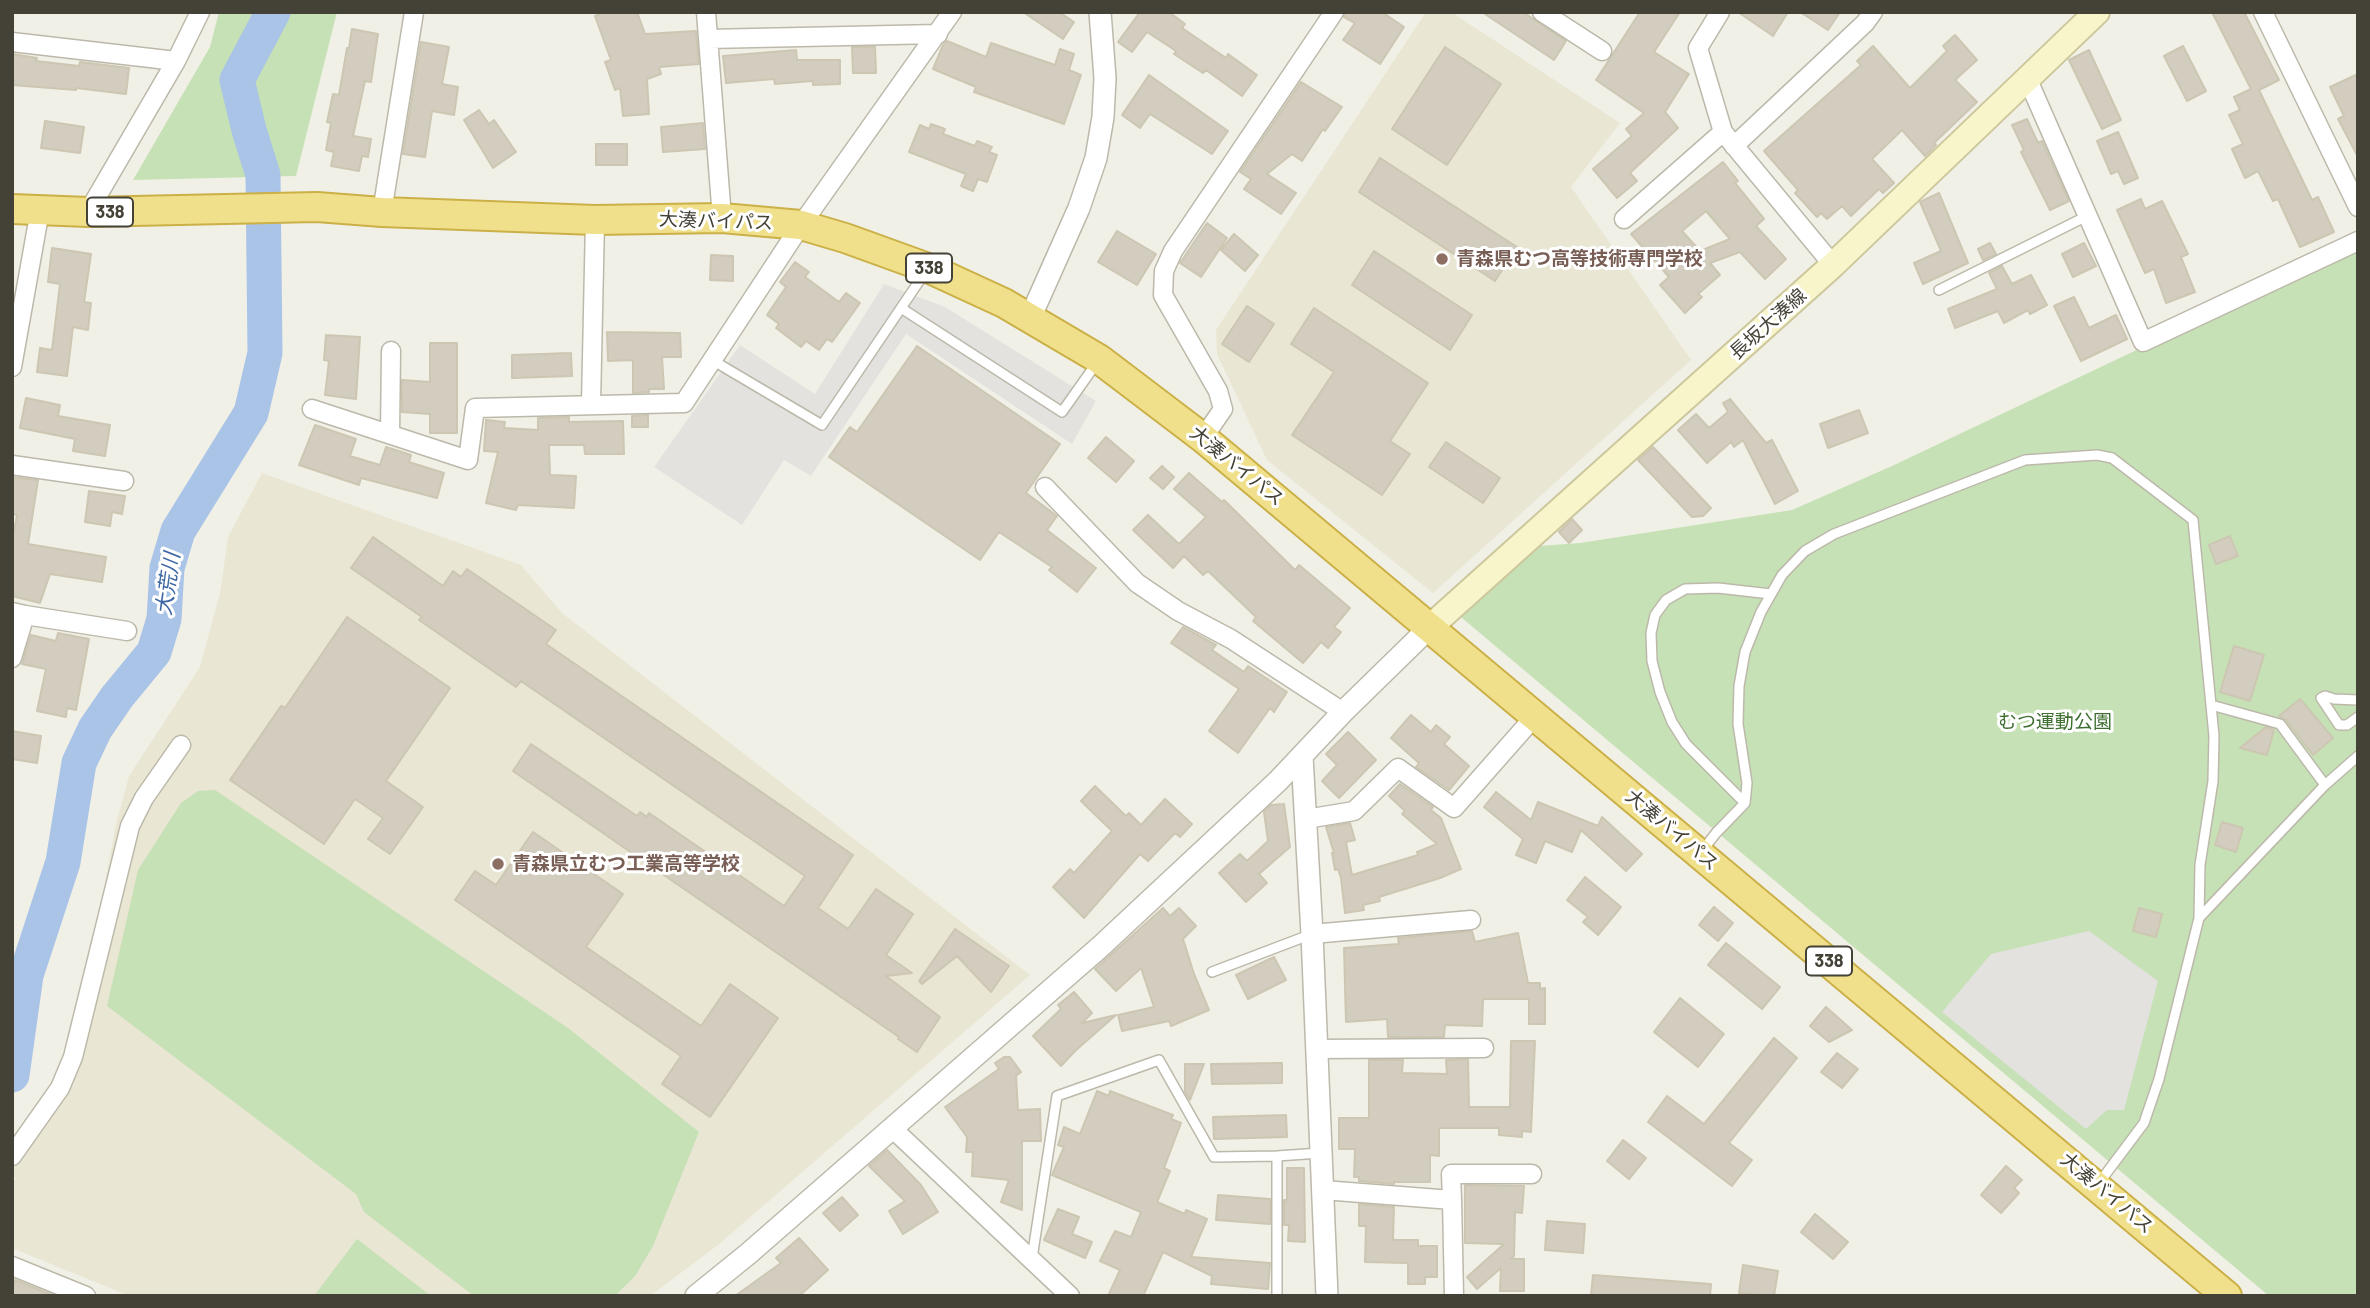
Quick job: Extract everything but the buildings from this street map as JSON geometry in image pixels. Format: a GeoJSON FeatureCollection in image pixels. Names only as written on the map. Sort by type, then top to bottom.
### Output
{"type":"FeatureCollection","features":[{"type":"Feature","properties":{"kind":"highway","name":"大湊バイパス"},"geometry":{"type":"LineString","coordinates":[[12,209],[88,212],[317,207],[382,212],[596,219],[722,218],[801,225],[928,268],[1004,303],[1099,359],[1203,438],[2098,1185],[2227,1296]]}},
{"type":"Feature","properties":{"kind":"main road","name":"長坂大湊線"},"geometry":{"type":"LineString","coordinates":[[1430,627],[1833,265],[2097,12]]}},
{"type":"Feature","properties":{"kind":"street"},"geometry":{"type":"LineString","coordinates":[[88,212],[176,61],[200,12]]}},
{"type":"Feature","properties":{"kind":"street"},"geometry":{"type":"LineString","coordinates":[[382,212],[414,12]]}},
{"type":"Feature","properties":{"kind":"street"},"geometry":{"type":"LineString","coordinates":[[706,12],[722,218]]}},
{"type":"Feature","properties":{"kind":"street"},"geometry":{"type":"LineString","coordinates":[[312,409],[468,460],[475,408],[684,402],[801,225],[952,12]]}},
{"type":"Feature","properties":{"kind":"street"},"geometry":{"type":"LineString","coordinates":[[1030,318],[1079,208],[1096,158],[1103,117],[1105,78],[1100,12]]}},
{"type":"Feature","properties":{"kind":"street"},"geometry":{"type":"LineString","coordinates":[[1203,438],[1223,409],[1218,391],[1163,295],[1164,271],[1173,251],[1335,12]]}},
{"type":"Feature","properties":{"kind":"street"},"geometry":{"type":"LineString","coordinates":[[1542,12],[1602,51]]}},
{"type":"Feature","properties":{"kind":"street"},"geometry":{"type":"LineString","coordinates":[[1720,12],[1698,48],[1728,139],[1833,265]]}},
{"type":"Feature","properties":{"kind":"street"},"geometry":{"type":"LineString","coordinates":[[1625,219],[1728,139],[1865,23],[1872,12]]}},
{"type":"Feature","properties":{"kind":"street"},"geometry":{"type":"LineString","coordinates":[[2263,12],[2358,207]]}},
{"type":"Feature","properties":{"kind":"street"},"geometry":{"type":"LineString","coordinates":[[708,39],[938,34]]}},
{"type":"Feature","properties":{"kind":"street"},"geometry":{"type":"LineString","coordinates":[[12,42],[176,61]]}},
{"type":"Feature","properties":{"kind":"street"},"geometry":{"type":"LineString","coordinates":[[2028,80],[2143,342],[2358,241]]}},
{"type":"Feature","properties":{"kind":"street"},"geometry":{"type":"LineString","coordinates":[[12,367],[40,210]]}},
{"type":"Feature","properties":{"kind":"street"},"geometry":{"type":"LineString","coordinates":[[591,404],[596,219]]}},
{"type":"Feature","properties":{"kind":"street"},"geometry":{"type":"LineString","coordinates":[[390,434],[391,351]]}},
{"type":"Feature","properties":{"kind":"street"},"geometry":{"type":"LineString","coordinates":[[12,465],[124,481]]}},
{"type":"Feature","properties":{"kind":"street"},"geometry":{"type":"LineString","coordinates":[[1045,487],[1137,583],[1178,611],[1231,639],[1343,712]]}},
{"type":"Feature","properties":{"kind":"street"},"geometry":{"type":"LineString","coordinates":[[12,658],[19,614],[127,631]]}},
{"type":"Feature","properties":{"kind":"street"},"geometry":{"type":"LineString","coordinates":[[696,1296],[1100,947],[1302,756],[1430,627]]}},
{"type":"Feature","properties":{"kind":"street"},"geometry":{"type":"LineString","coordinates":[[1306,819],[1354,811],[1398,768],[1454,808],[1535,716]]}},
{"type":"Feature","properties":{"kind":"street"},"geometry":{"type":"LineString","coordinates":[[12,1156],[60,1088],[73,1057],[130,826],[144,798],[181,745]]}},
{"type":"Feature","properties":{"kind":"street"},"geometry":{"type":"LineString","coordinates":[[1302,756],[1327,1296]]}},
{"type":"Feature","properties":{"kind":"street"},"geometry":{"type":"LineString","coordinates":[[1312,934],[1471,920]]}},
{"type":"Feature","properties":{"kind":"street"},"geometry":{"type":"LineString","coordinates":[[1317,1049],[1484,1048]]}},
{"type":"Feature","properties":{"kind":"street"},"geometry":{"type":"LineString","coordinates":[[892,1128],[1070,1296]]}},
{"type":"Feature","properties":{"kind":"street"},"geometry":{"type":"LineString","coordinates":[[1454,1296],[1451,1174],[1532,1174]]}},
{"type":"Feature","properties":{"kind":"street"},"geometry":{"type":"LineString","coordinates":[[1323,1190],[1452,1200]]}},
{"type":"Feature","properties":{"kind":"street"},"geometry":{"type":"LineString","coordinates":[[12,1266],[86,1296]]}},
{"type":"Feature","properties":{"kind":"lane"},"geometry":{"type":"LineString","coordinates":[[1940,290],[2087,216]]}},
{"type":"Feature","properties":{"kind":"lane"},"geometry":{"type":"LineString","coordinates":[[712,360],[822,425],[928,268]]}},
{"type":"Feature","properties":{"kind":"lane"},"geometry":{"type":"LineString","coordinates":[[901,308],[1062,412],[1099,359]]}},
{"type":"Feature","properties":{"kind":"lane"},"geometry":{"type":"LineString","coordinates":[[1700,853],[1745,803],[1747,783],[1738,724],[1739,686],[1745,652],[1761,612],[1782,575],[1805,551],[1834,534],[2025,460],[2097,455],[2112,458],[2193,520],[2211,705],[2214,781],[2200,865],[2199,918],[2159,1079],[2144,1123],[2098,1185]]}},
{"type":"Feature","properties":{"kind":"lane"},"geometry":{"type":"LineString","coordinates":[[1745,803],[1686,744],[1672,722],[1652,661],[1651,633],[1655,615],[1666,600],[1685,589],[1718,588],[1771,594]]}},
{"type":"Feature","properties":{"kind":"lane"},"geometry":{"type":"LineString","coordinates":[[2358,700],[2325,696],[2320,698],[2339,725],[2347,725],[2358,717]]}},
{"type":"Feature","properties":{"kind":"lane"},"geometry":{"type":"LineString","coordinates":[[2211,705],[2280,724],[2325,785]]}},
{"type":"Feature","properties":{"kind":"lane"},"geometry":{"type":"LineString","coordinates":[[2199,918],[2325,785],[2358,756]]}},
{"type":"Feature","properties":{"kind":"lane"},"geometry":{"type":"LineString","coordinates":[[1212,972],[1312,934]]}},
{"type":"Feature","properties":{"kind":"lane"},"geometry":{"type":"LineString","coordinates":[[1032,1258],[1057,1096],[1159,1060],[1214,1157],[1322,1153]]}},
{"type":"Feature","properties":{"kind":"lane"},"geometry":{"type":"LineString","coordinates":[[1277,1156],[1277,1296]]}},
{"type":"Feature","properties":{"kind":"shaded area","name":"青森県むつ高等技術専門学校"},"geometry":{"type":"Polygon","coordinates":[[[1426,12],[1451,12],[1620,123],[1571,187],[1691,360],[1433,593],[1267,460],[1217,354],[1216,330],[1426,12]]]}},
{"type":"Feature","properties":{"kind":"shaded area"},"geometry":{"type":"Polygon","coordinates":[[[884,284],[945,307],[1096,401],[1072,444],[906,334],[811,476],[784,460],[742,525],[654,467],[740,345],[815,394],[884,284]]]}},
{"type":"Feature","properties":{"kind":"shaded area","name":"青森県立むつ工業高等学校"},"geometry":{"type":"Polygon","coordinates":[[[262,473],[521,565],[562,613],[1030,975],[718,1245],[650,1296],[129,1296],[12,1248],[12,1185],[16,1178],[12,1176],[12,1138],[60,1070],[101,905],[116,824],[129,776],[200,667],[220,593],[228,537],[262,473]]]}},
{"type":"Feature","properties":{"kind":"shaded area"},"geometry":{"type":"Polygon","coordinates":[[[2089,931],[2158,981],[2124,1110],[2107,1110],[2086,1129],[1942,1012],[1991,954],[2089,931]]]}},
{"type":"Feature","properties":{"kind":"green space"},"geometry":{"type":"Polygon","coordinates":[[[219,12],[337,12],[296,176],[133,180],[210,47],[219,12]]]}},
{"type":"Feature","properties":{"kind":"green space","name":"むつ運動公園"},"geometry":{"type":"Polygon","coordinates":[[[2358,245],[2358,1296],[2269,1296],[1462,618],[1460,608],[1539,546],[1580,543],[1792,510],[1892,466],[2358,245]]]}},
{"type":"Feature","properties":{"kind":"green space"},"geometry":{"type":"Polygon","coordinates":[[[215,790],[568,1028],[699,1132],[653,1246],[635,1276],[615,1296],[474,1296],[364,1212],[356,1194],[107,1006],[138,870],[181,803],[198,791],[215,790]]]}},
{"type":"Feature","properties":{"kind":"green space"},"geometry":{"type":"Polygon","coordinates":[[[357,1239],[431,1296],[314,1296],[357,1239]]]}},
{"type":"Feature","properties":{"kind":"waterway","name":"大荒川"},"geometry":{"type":"LineString","coordinates":[[12,1075],[26,975],[63,862],[79,763],[95,729],[154,652],[164,619],[167,568],[178,531],[251,413],[265,353],[263,175],[237,80],[273,12]]}},
{"type":"Feature","properties":{"kind":"place","name":"青森県むつ高等技術専門学校"},"geometry":{"type":"Point","coordinates":[1442,259]}},
{"type":"Feature","properties":{"kind":"place","name":"青森県立むつ工業高等学校"},"geometry":{"type":"Point","coordinates":[498,864]}}]}
